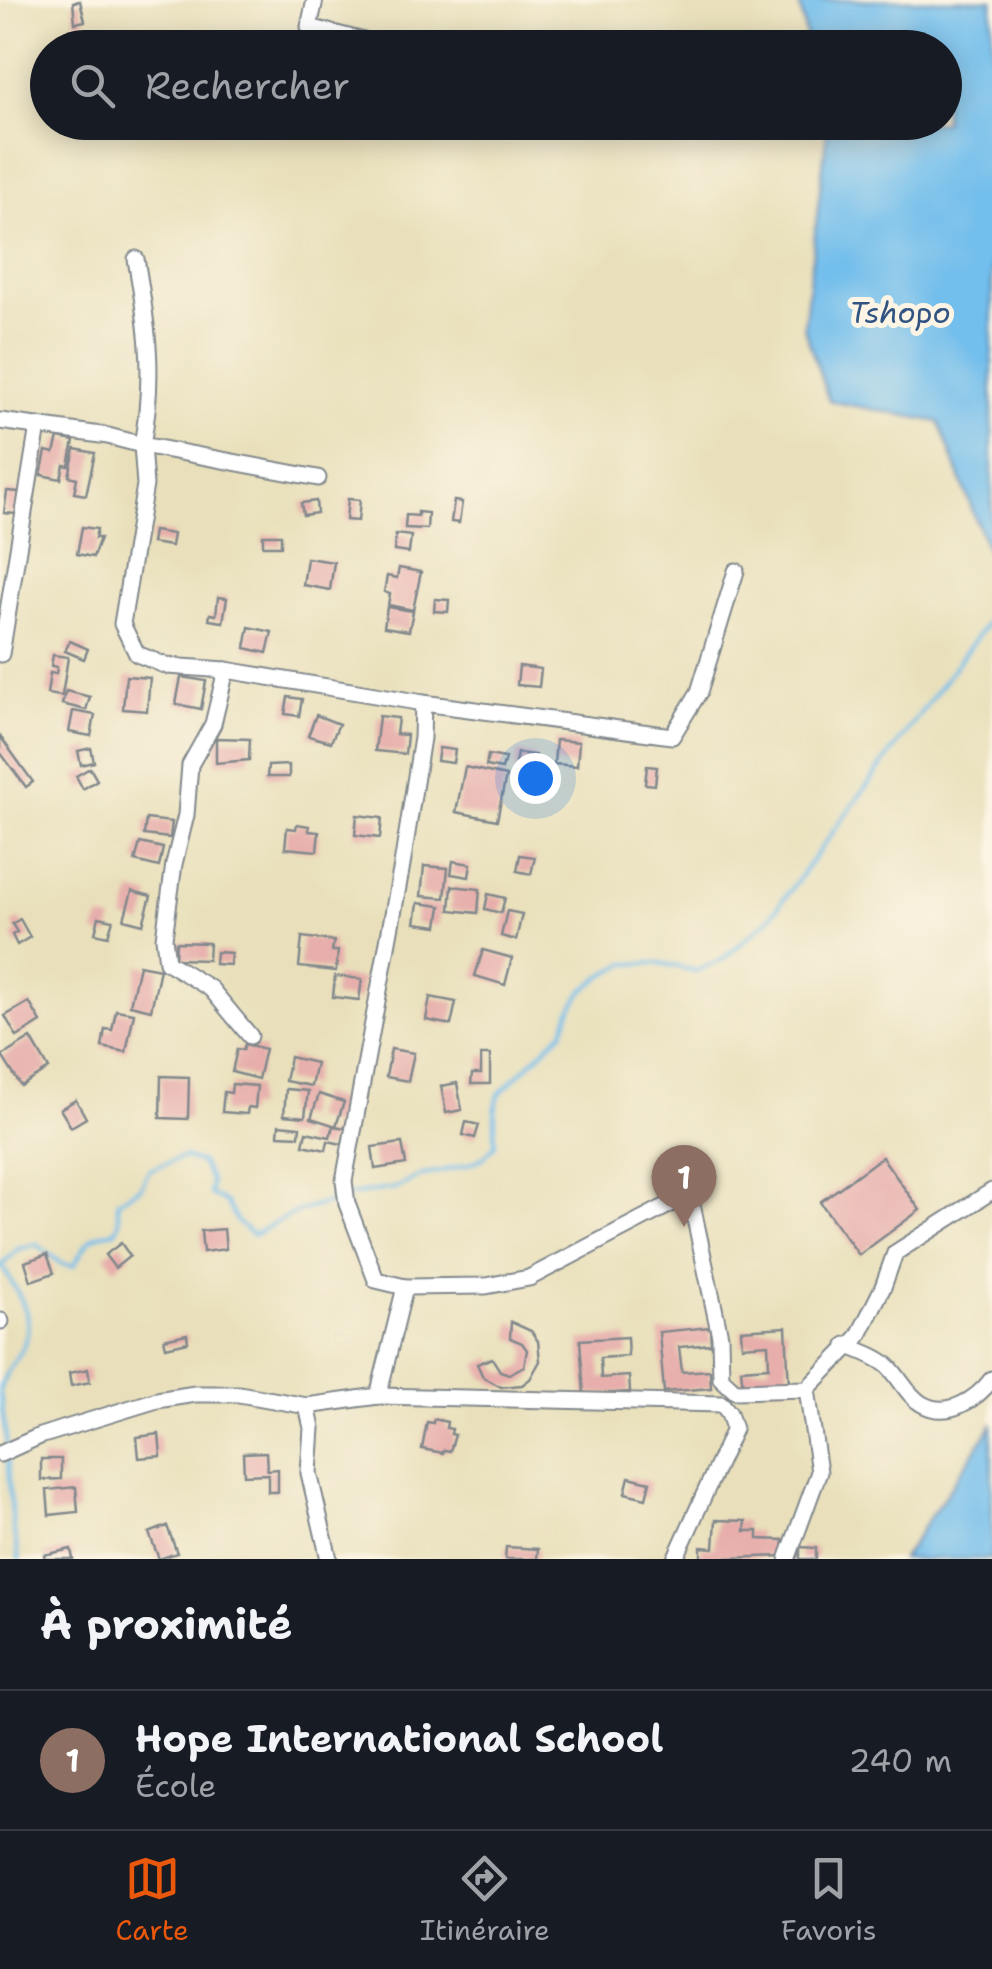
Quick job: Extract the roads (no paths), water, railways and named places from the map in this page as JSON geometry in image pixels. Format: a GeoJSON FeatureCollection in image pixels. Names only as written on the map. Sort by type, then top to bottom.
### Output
{"type":"FeatureCollection","features":[{"type":"Feature","properties":{"kind":"street"},"geometry":{"type":"LineString","coordinates":[[315,0],[309,27],[321,30]]}},
{"type":"Feature","properties":{"kind":"street"},"geometry":{"type":"LineString","coordinates":[[136,259],[150,336],[150,401],[142,445],[144,486],[122,624],[137,654],[167,666],[226,670],[423,704],[672,736],[699,692],[736,571]]}},
{"type":"Feature","properties":{"kind":"street"},"geometry":{"type":"LineString","coordinates":[[0,421],[108,436],[318,478]]}},
{"type":"Feature","properties":{"kind":"street"},"geometry":{"type":"LineString","coordinates":[[0,654],[38,426]]}},
{"type":"Feature","properties":{"kind":"street"},"geometry":{"type":"LineString","coordinates":[[226,670],[213,724],[190,765],[186,816],[174,864],[164,938],[167,962],[211,989],[250,1036]]}},
{"type":"Feature","properties":{"kind":"street"},"geometry":{"type":"LineString","coordinates":[[423,704],[422,738],[402,865],[345,1186],[346,1204],[376,1280],[405,1287],[486,1286],[529,1278],[682,1198],[693,1209],[720,1336],[721,1378],[734,1391],[807,1388],[858,1336],[895,1253],[992,1191]]}},
{"type":"Feature","properties":{"kind":"street"},"geometry":{"type":"LineString","coordinates":[[378,1396],[405,1287]]}},
{"type":"Feature","properties":{"kind":"street"},"geometry":{"type":"LineString","coordinates":[[846,1345],[888,1365],[922,1404],[932,1407],[953,1409],[983,1391],[992,1379]]}},
{"type":"Feature","properties":{"kind":"street"},"geometry":{"type":"LineString","coordinates":[[788,1557],[819,1472],[807,1388]]}},
{"type":"Feature","properties":{"kind":"street"},"geometry":{"type":"LineString","coordinates":[[5,1453],[40,1436],[157,1400],[195,1394],[239,1394],[307,1406],[378,1396],[722,1404],[730,1413],[734,1429],[675,1559]]}},
{"type":"Feature","properties":{"kind":"street"},"geometry":{"type":"LineString","coordinates":[[307,1406],[312,1428],[309,1474],[329,1559]]}},
{"type":"Feature","properties":{"kind":"water","name":"Tshopo"},"geometry":{"type":"Polygon","coordinates":[[[799,0],[992,0],[992,562],[939,422],[829,401],[804,327],[826,140],[962,140],[962,30],[805,30],[799,0]]]}},
{"type":"Feature","properties":{"kind":"water"},"geometry":{"type":"Polygon","coordinates":[[[992,1425],[992,1559],[902,1559],[992,1425]]]}},
{"type":"Feature","properties":{"kind":"waterway"},"geometry":{"type":"LineString","coordinates":[[349,1195],[396,1188],[420,1176],[483,1158],[495,1145],[499,1094],[563,1031],[582,992],[603,975],[625,964],[660,963],[696,971],[722,960],[769,919],[992,616]]}},
{"type":"Feature","properties":{"kind":"waterway"},"geometry":{"type":"LineString","coordinates":[[0,1267],[18,1249],[36,1244],[62,1264],[74,1266],[89,1241],[115,1231],[119,1223],[117,1202],[141,1187],[149,1170],[183,1157],[201,1163],[211,1181],[210,1194],[226,1203],[238,1223],[253,1235],[296,1212],[340,1199]]}},
{"type":"Feature","properties":{"kind":"waterway"},"geometry":{"type":"LineString","coordinates":[[0,1390],[27,1332],[22,1303],[3,1268]]}},
{"type":"Feature","properties":{"kind":"waterway"},"geometry":{"type":"LineString","coordinates":[[0,1394],[7,1445]]}},
{"type":"Feature","properties":{"kind":"waterway"},"geometry":{"type":"LineString","coordinates":[[7,1455],[19,1559]]}},
{"type":"Feature","properties":{"kind":"place","name":"Hope International School"},"geometry":{"type":"Point","coordinates":[684,1227]}}]}
